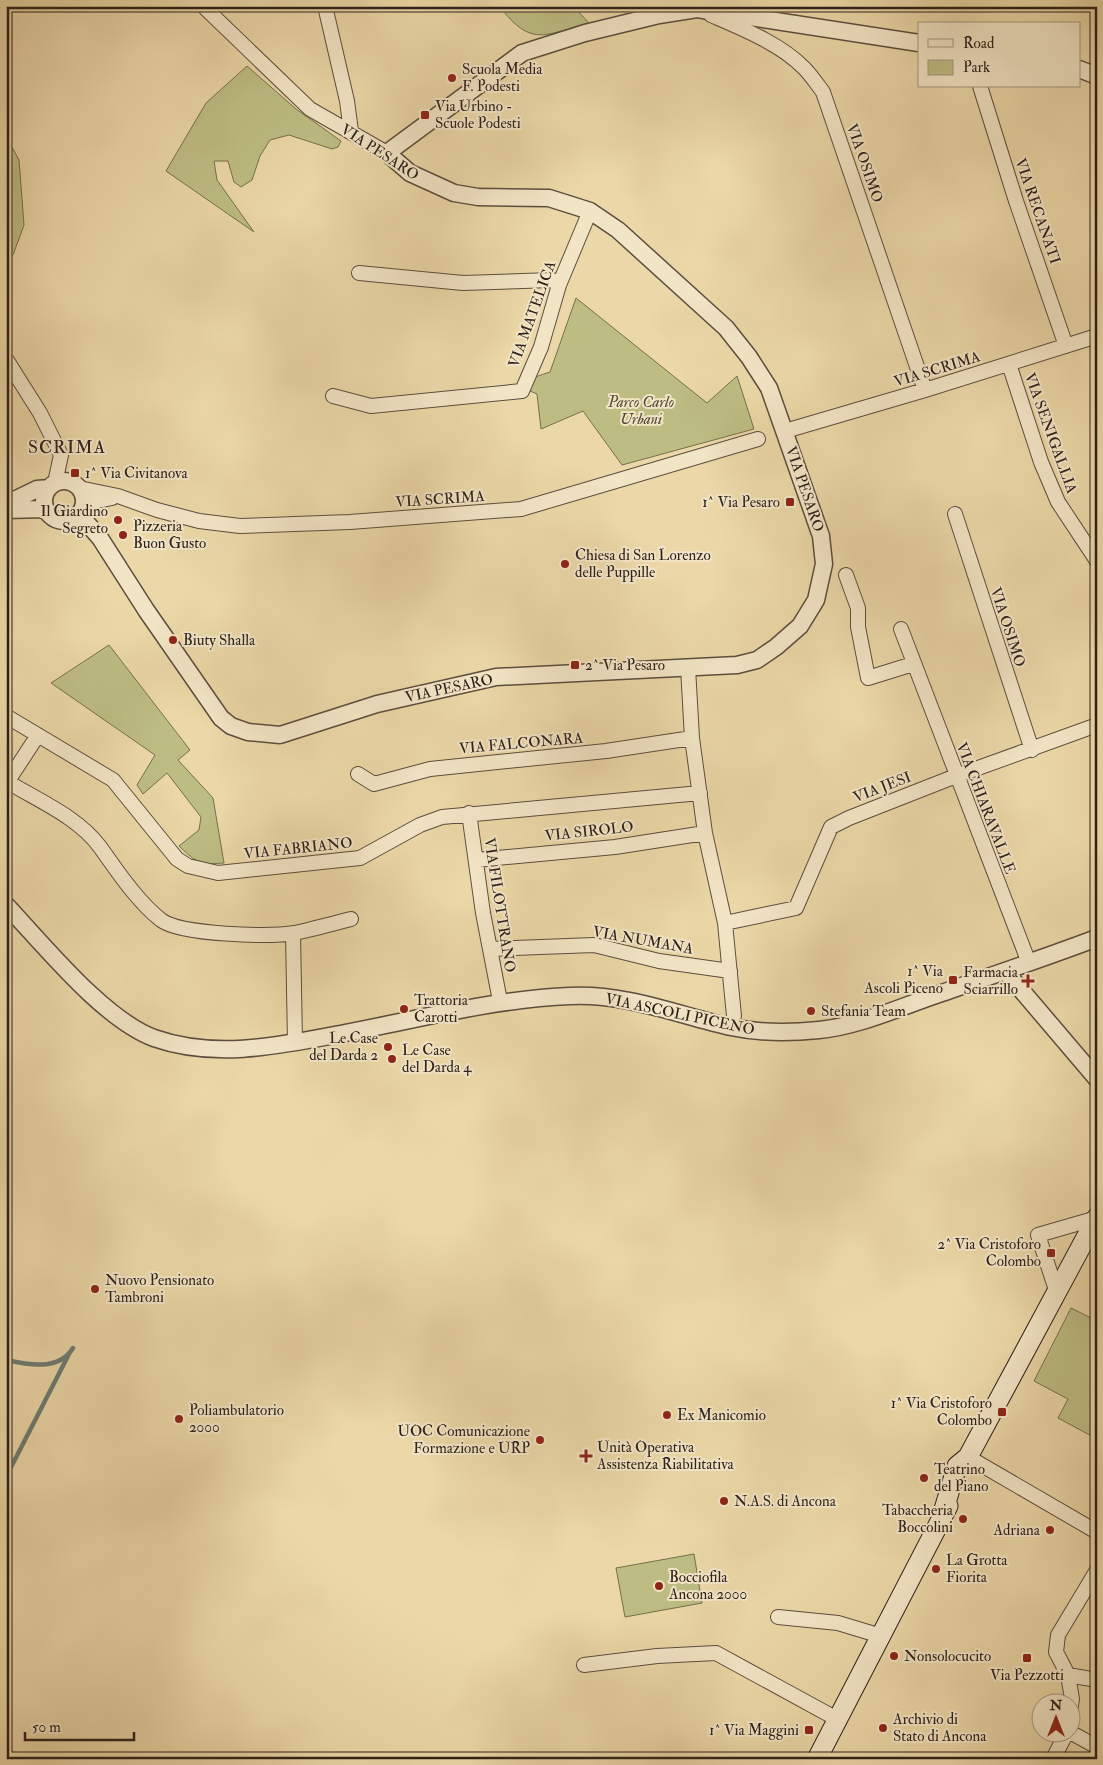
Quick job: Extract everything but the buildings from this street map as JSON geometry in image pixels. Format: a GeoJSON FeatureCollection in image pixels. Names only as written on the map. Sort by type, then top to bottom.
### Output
{"type":"FeatureCollection","features":[{"type":"Feature","properties":{"kind":"main road"},"geometry":{"type":"LineString","coordinates":[[817,1759],[942,1516],[957,1466],[968,1457],[1097,1217]]}},
{"type":"Feature","properties":{"kind":"street","name":"VIA PESARO"},"geometry":{"type":"LineString","coordinates":[[78,512],[100,538],[146,610],[221,718],[231,726],[248,732],[280,735],[377,704],[496,677],[737,665],[757,660],[776,647],[800,626],[816,600],[824,564],[821,536],[769,388],[749,357],[726,328],[618,230],[590,211],[569,202],[549,198],[478,197],[454,192],[410,174],[387,153],[310,109],[203,6]]}},
{"type":"Feature","properties":{"kind":"street"},"geometry":{"type":"LineString","coordinates":[[325,6],[347,101],[351,131]]}},
{"type":"Feature","properties":{"kind":"street"},"geometry":{"type":"LineString","coordinates":[[387,153],[522,53],[585,33],[658,15],[696,8],[918,43]]}},
{"type":"Feature","properties":{"kind":"street","name":"VIA OSIMO"},"geometry":{"type":"LineString","coordinates":[[696,8],[752,33],[778,49],[803,67],[824,92],[925,390]]}},
{"type":"Feature","properties":{"kind":"street"},"geometry":{"type":"LineString","coordinates":[[1080,69],[1097,76]]}},
{"type":"Feature","properties":{"kind":"street","name":"VIA RECANATI"},"geometry":{"type":"LineString","coordinates":[[981,88],[1016,201],[1066,346]]}},
{"type":"Feature","properties":{"kind":"street","name":"VIA MATELICA"},"geometry":{"type":"LineString","coordinates":[[333,396],[371,406],[522,391],[540,347],[559,285],[590,211]]}},
{"type":"Feature","properties":{"kind":"street"},"geometry":{"type":"LineString","coordinates":[[359,273],[462,282],[552,280],[559,285]]}},
{"type":"Feature","properties":{"kind":"street","name":"VIA SCRIMA"},"geometry":{"type":"LineString","coordinates":[[785,431],[925,390],[1097,336]]}},
{"type":"Feature","properties":{"kind":"street"},"geometry":{"type":"LineString","coordinates":[[6,359],[40,413],[61,455],[52,485],[44,498],[45,508],[56,519],[118,496]]}},
{"type":"Feature","properties":{"kind":"street","name":"VIA SENIGALLIA"},"geometry":{"type":"LineString","coordinates":[[1010,364],[1041,462],[1058,502],[1097,561]]}},
{"type":"Feature","properties":{"kind":"street","name":"VIA SCRIMA"},"geometry":{"type":"LineString","coordinates":[[79,488],[118,496],[157,510],[199,521],[240,526],[350,522],[521,508],[758,439]]}},
{"type":"Feature","properties":{"kind":"street"},"geometry":{"type":"LineString","coordinates":[[6,504],[37,489],[63,481],[72,483],[79,488],[83,496],[78,512]]}},
{"type":"Feature","properties":{"kind":"street"},"geometry":{"type":"LineString","coordinates":[[6,510],[45,508]]}},
{"type":"Feature","properties":{"kind":"street","name":"VIA OSIMO"},"geometry":{"type":"LineString","coordinates":[[955,514],[1032,750]]}},
{"type":"Feature","properties":{"kind":"street"},"geometry":{"type":"LineString","coordinates":[[846,575],[858,608],[858,626],[868,678],[913,664]]}},
{"type":"Feature","properties":{"kind":"street","name":"VIA CHIARAVALLE"},"geometry":{"type":"LineString","coordinates":[[901,629],[907,640],[913,664],[1029,963]]}},
{"type":"Feature","properties":{"kind":"street"},"geometry":{"type":"LineString","coordinates":[[688,668],[692,738],[705,833],[725,924],[734,1016]]}},
{"type":"Feature","properties":{"kind":"street","name":"VIA FABRIANO"},"geometry":{"type":"LineString","coordinates":[[6,716],[113,780],[177,859],[188,866],[218,873],[360,858],[420,825],[442,817],[700,793]]}},
{"type":"Feature","properties":{"kind":"street","name":"VIA JESI"},"geometry":{"type":"LineString","coordinates":[[725,924],[796,908],[831,827],[849,818],[956,776],[1097,725]]}},
{"type":"Feature","properties":{"kind":"street"},"geometry":{"type":"LineString","coordinates":[[38,735],[7,783],[77,824],[100,847],[145,904],[162,921],[182,929],[215,934],[293,933],[351,919]]}},
{"type":"Feature","properties":{"kind":"street","name":"VIA FALCONARA"},"geometry":{"type":"LineString","coordinates":[[358,774],[374,784],[430,769],[606,752],[692,738]]}},
{"type":"Feature","properties":{"kind":"street","name":"VIA FILOTTRANO"},"geometry":{"type":"LineString","coordinates":[[469,813],[500,1001]]}},
{"type":"Feature","properties":{"kind":"street","name":"VIA SIROLO"},"geometry":{"type":"LineString","coordinates":[[476,860],[615,846],[705,833]]}},
{"type":"Feature","properties":{"kind":"street","name":"VIA ASCOLI PICENO"},"geometry":{"type":"LineString","coordinates":[[6,905],[93,996],[121,1021],[152,1037],[194,1048],[236,1050],[295,1042],[500,1001],[574,995],[604,997],[732,1027],[781,1032],[818,1031],[860,1021],[1097,938]]}},
{"type":"Feature","properties":{"kind":"street"},"geometry":{"type":"LineString","coordinates":[[293,933],[295,1042]]}},
{"type":"Feature","properties":{"kind":"street","name":"VIA NUMANA"},"geometry":{"type":"LineString","coordinates":[[490,949],[594,945],[659,961],[730,972]]}},
{"type":"Feature","properties":{"kind":"street"},"geometry":{"type":"LineString","coordinates":[[1005,971],[1097,1079]]}},
{"type":"Feature","properties":{"kind":"street"},"geometry":{"type":"LineString","coordinates":[[1057,1293],[1038,1235],[1097,1217]]}},
{"type":"Feature","properties":{"kind":"street"},"geometry":{"type":"LineString","coordinates":[[968,1457],[1097,1532]]}},
{"type":"Feature","properties":{"kind":"street"},"geometry":{"type":"LineString","coordinates":[[1071,1692],[1068,1675],[1056,1652],[1058,1635],[1097,1570]]}},
{"type":"Feature","properties":{"kind":"street"},"geometry":{"type":"LineString","coordinates":[[778,1616],[838,1623],[881,1636]]}},
{"type":"Feature","properties":{"kind":"street"},"geometry":{"type":"LineString","coordinates":[[584,1665],[657,1656],[716,1653],[837,1719]]}},
{"type":"Feature","properties":{"kind":"street"},"geometry":{"type":"LineString","coordinates":[[1068,1675],[1097,1680]]}},
{"type":"Feature","properties":{"kind":"street"},"geometry":{"type":"LineString","coordinates":[[1080,1738],[1097,1747]]}},
{"type":"Feature","properties":{"kind":"street"},"geometry":{"type":"LineString","coordinates":[[1053,1759],[1063,1742]]}},
{"type":"Feature","properties":{"kind":"green space"},"geometry":{"type":"Polygon","coordinates":[[[499,6],[573,6],[589,23],[539,35],[521,28],[499,6]]]}},
{"type":"Feature","properties":{"kind":"green space"},"geometry":{"type":"Polygon","coordinates":[[[247,66],[296,109],[341,141],[338,147],[332,149],[289,135],[270,140],[260,156],[252,180],[241,187],[234,182],[228,161],[214,161],[217,180],[254,232],[166,171],[206,103],[247,66]]]}},
{"type":"Feature","properties":{"kind":"green space"},"geometry":{"type":"Polygon","coordinates":[[[6,136],[19,160],[24,225],[13,255],[6,262],[6,136]]]}},
{"type":"Feature","properties":{"kind":"green space","name":"Parco Carlo Urbani"},"geometry":{"type":"Polygon","coordinates":[[[576,298],[707,403],[737,376],[754,429],[622,465],[583,411],[541,429],[537,394],[530,391],[532,378],[550,372],[576,298]]]}},
{"type":"Feature","properties":{"kind":"green space"},"geometry":{"type":"Polygon","coordinates":[[[109,645],[190,750],[178,760],[213,798],[224,863],[209,864],[199,862],[179,846],[199,830],[201,817],[167,773],[143,794],[137,785],[155,755],[51,683],[109,645]]]}},
{"type":"Feature","properties":{"kind":"green space"},"geometry":{"type":"Polygon","coordinates":[[[1071,1308],[1097,1321],[1097,1439],[1058,1418],[1068,1399],[1034,1381],[1071,1308]]]}},
{"type":"Feature","properties":{"kind":"green space","name":"Bocciofila Ancona 2000"},"geometry":{"type":"Polygon","coordinates":[[[694,1554],[702,1603],[625,1617],[616,1568],[694,1554]]]}},
{"type":"Feature","properties":{"kind":"waterway"},"geometry":{"type":"LineString","coordinates":[[6,1360],[34,1364],[52,1363],[60,1360],[73,1348]]}},
{"type":"Feature","properties":{"kind":"waterway"},"geometry":{"type":"LineString","coordinates":[[6,1477],[70,1352]]}},
{"type":"Feature","properties":{"kind":"place","name":"Scuola Media F. Podesti"},"geometry":{"type":"Point","coordinates":[452,78]}},
{"type":"Feature","properties":{"kind":"place","name":"Via Urbino - Scuole Podesti"},"geometry":{"type":"Point","coordinates":[425,115]}},
{"type":"Feature","properties":{"kind":"place","name":"1^ Via Civitanova"},"geometry":{"type":"Point","coordinates":[75,473]}},
{"type":"Feature","properties":{"kind":"place","name":"1^ Via Pesaro"},"geometry":{"type":"Point","coordinates":[790,502]}},
{"type":"Feature","properties":{"kind":"place","name":"Il Giardino Segreto"},"geometry":{"type":"Point","coordinates":[118,520]}},
{"type":"Feature","properties":{"kind":"place","name":"Pizzeria Buon Gusto"},"geometry":{"type":"Point","coordinates":[123,535]}},
{"type":"Feature","properties":{"kind":"place","name":"Chiesa di San Lorenzo delle Puppille"},"geometry":{"type":"Point","coordinates":[565,564]}},
{"type":"Feature","properties":{"kind":"place","name":"Biuty Shalla"},"geometry":{"type":"Point","coordinates":[173,640]}},
{"type":"Feature","properties":{"kind":"place","name":"2^ Via Pesaro"},"geometry":{"type":"Point","coordinates":[575,665]}},
{"type":"Feature","properties":{"kind":"place","name":"1^ Via Ascoli Piceno"},"geometry":{"type":"Point","coordinates":[953,980]}},
{"type":"Feature","properties":{"kind":"place","name":"Farmacia Sciarrillo"},"geometry":{"type":"Point","coordinates":[1028,981]}},
{"type":"Feature","properties":{"kind":"place","name":"Trattoria Carotti"},"geometry":{"type":"Point","coordinates":[404,1009]}},
{"type":"Feature","properties":{"kind":"place","name":"Stefania Team"},"geometry":{"type":"Point","coordinates":[811,1011]}},
{"type":"Feature","properties":{"kind":"place","name":"Le Case del Darda 2"},"geometry":{"type":"Point","coordinates":[388,1047]}},
{"type":"Feature","properties":{"kind":"place","name":"Le Case del Darda 4"},"geometry":{"type":"Point","coordinates":[392,1059]}},
{"type":"Feature","properties":{"kind":"place","name":"2^ Via Cristoforo Colombo"},"geometry":{"type":"Point","coordinates":[1051,1253]}},
{"type":"Feature","properties":{"kind":"place","name":"Nuovo Pensionato Tambroni"},"geometry":{"type":"Point","coordinates":[95,1289]}},
{"type":"Feature","properties":{"kind":"place","name":"1^ Via Cristoforo Colombo"},"geometry":{"type":"Point","coordinates":[1002,1412]}},
{"type":"Feature","properties":{"kind":"place","name":"Ex Manicomio"},"geometry":{"type":"Point","coordinates":[667,1415]}},
{"type":"Feature","properties":{"kind":"place","name":"Poliambulatorio 2000"},"geometry":{"type":"Point","coordinates":[179,1419]}},
{"type":"Feature","properties":{"kind":"place","name":"UOC Comunicazione Formazione e URP"},"geometry":{"type":"Point","coordinates":[540,1440]}},
{"type":"Feature","properties":{"kind":"place","name":"Unità Operativa Assistenza Riabilitativa"},"geometry":{"type":"Point","coordinates":[586,1456]}},
{"type":"Feature","properties":{"kind":"place","name":"Teatrino del Piano"},"geometry":{"type":"Point","coordinates":[924,1478]}},
{"type":"Feature","properties":{"kind":"place","name":"N.A.S. di Ancona"},"geometry":{"type":"Point","coordinates":[724,1501]}},
{"type":"Feature","properties":{"kind":"place","name":"Tabaccheria Boccolini"},"geometry":{"type":"Point","coordinates":[963,1519]}},
{"type":"Feature","properties":{"kind":"place","name":"Adriana"},"geometry":{"type":"Point","coordinates":[1050,1530]}},
{"type":"Feature","properties":{"kind":"place","name":"La Grotta Fiorita"},"geometry":{"type":"Point","coordinates":[936,1569]}},
{"type":"Feature","properties":{"kind":"place","name":"Bocciofila Ancona 2000"},"geometry":{"type":"Point","coordinates":[659,1586]}},
{"type":"Feature","properties":{"kind":"place","name":"Nonsolocucito"},"geometry":{"type":"Point","coordinates":[894,1656]}},
{"type":"Feature","properties":{"kind":"place","name":"Via Pezzotti"},"geometry":{"type":"Point","coordinates":[1027,1658]}},
{"type":"Feature","properties":{"kind":"place","name":"Archivio di Stato di Ancona"},"geometry":{"type":"Point","coordinates":[883,1728]}},
{"type":"Feature","properties":{"kind":"place","name":"1^ Via Maggini"},"geometry":{"type":"Point","coordinates":[809,1730]}},
{"type":"Feature","properties":{"kind":"district","name":"SCRIMA"},"geometry":{"type":"Point","coordinates":[67,447]}}]}
